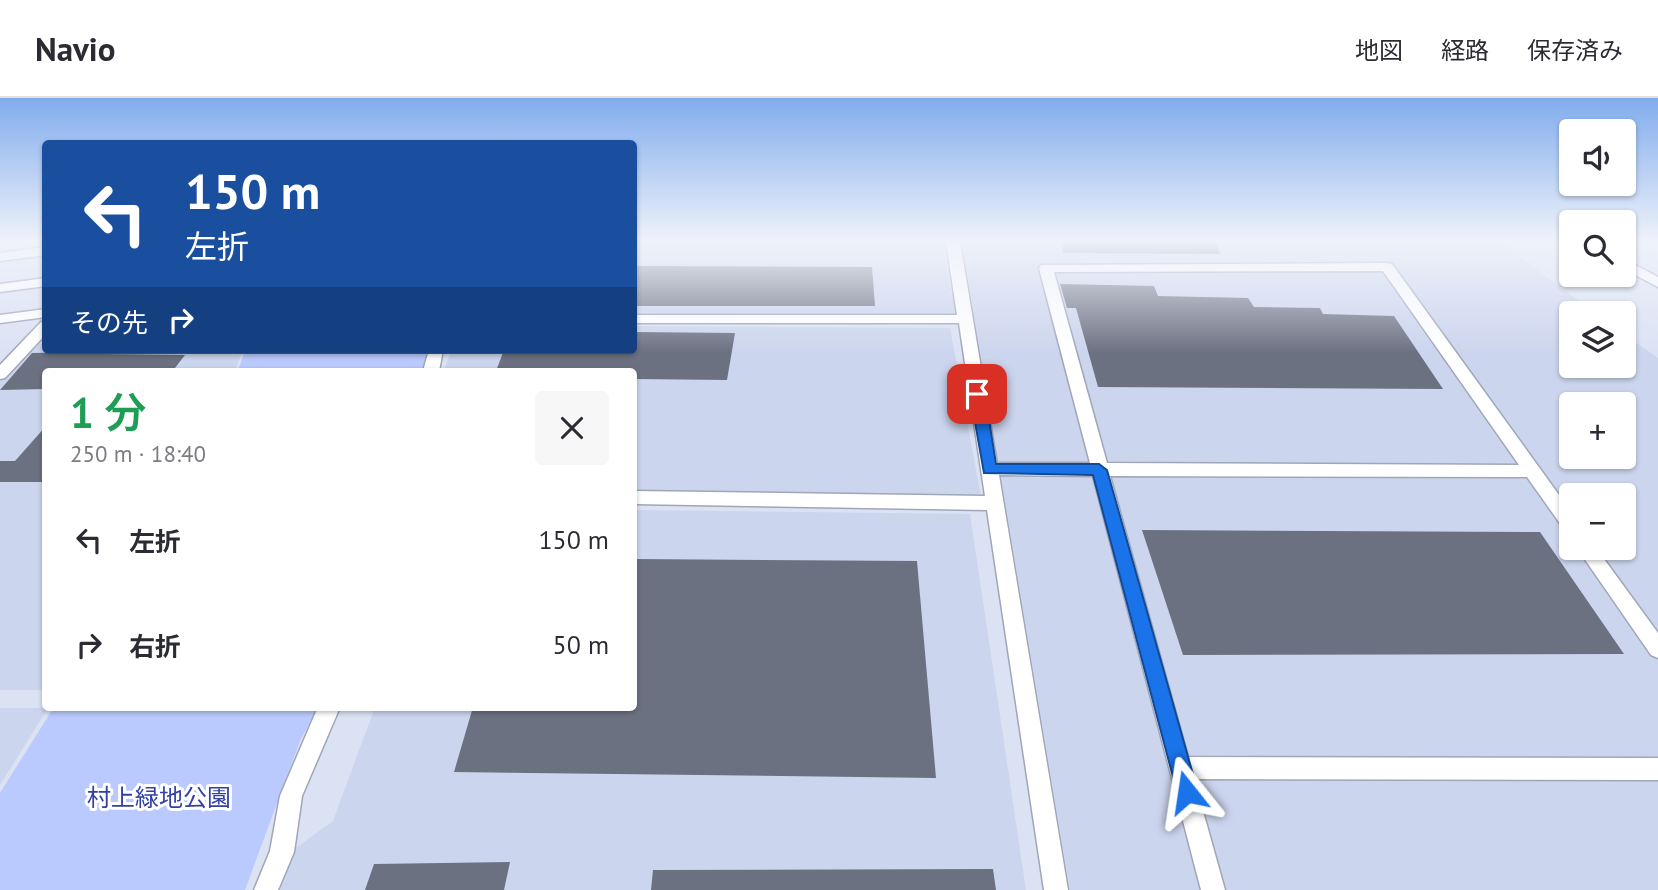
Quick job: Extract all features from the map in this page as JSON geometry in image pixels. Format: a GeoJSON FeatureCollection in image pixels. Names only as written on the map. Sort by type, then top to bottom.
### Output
{"type":"FeatureCollection","features":[{"type":"Feature","properties":{"kind":"street"},"geometry":{"type":"LineString","coordinates":[[959,279],[1056,890]]}},
{"type":"Feature","properties":{"kind":"street"},"geometry":{"type":"LineString","coordinates":[[1049,279],[1213,890]]}},
{"type":"Feature","properties":{"kind":"street"},"geometry":{"type":"LineString","coordinates":[[1395,279],[1559,509]]}},
{"type":"Feature","properties":{"kind":"street"},"geometry":{"type":"LineString","coordinates":[[0,288],[42,283]]}},
{"type":"Feature","properties":{"kind":"street"},"geometry":{"type":"LineString","coordinates":[[0,319],[42,314]]}},
{"type":"Feature","properties":{"kind":"street"},"geometry":{"type":"LineString","coordinates":[[637,319],[965,319]]}},
{"type":"Feature","properties":{"kind":"street"},"geometry":{"type":"LineString","coordinates":[[0,374],[42,329]]}},
{"type":"Feature","properties":{"kind":"street"},"geometry":{"type":"LineString","coordinates":[[990,469],[1531,471]]}},
{"type":"Feature","properties":{"kind":"street"},"geometry":{"type":"LineString","coordinates":[[637,498],[995,503]]}},
{"type":"Feature","properties":{"kind":"street"},"geometry":{"type":"LineString","coordinates":[[1595,560],[1658,649]]}},
{"type":"Feature","properties":{"kind":"street"},"geometry":{"type":"LineString","coordinates":[[266,890],[282,852],[291,796],[327,711]]}},
{"type":"Feature","properties":{"kind":"street"},"geometry":{"type":"LineString","coordinates":[[1181,768],[1658,769]]}},
{"type":"Feature","properties":{"kind":"shaded area"},"geometry":{"type":"Polygon","coordinates":[[[637,279],[949,279],[956,314],[637,313],[637,279]]]}},
{"type":"Feature","properties":{"kind":"shaded area"},"geometry":{"type":"Polygon","coordinates":[[[968,279],[1549,279],[1579,301],[1559,301],[1559,378],[1636,378],[1636,342],[1658,358],[1658,890],[1070,890],[968,279]]]}},
{"type":"Feature","properties":{"kind":"shaded area"},"geometry":{"type":"Polygon","coordinates":[[[637,326],[950,328],[981,497],[637,491],[637,368],[445,368],[450,354],[637,354],[637,326]]]}},
{"type":"Feature","properties":{"kind":"shaded area"},"geometry":{"type":"Polygon","coordinates":[[[35,344],[42,344],[42,354],[241,354],[236,368],[42,368],[42,690],[0,690],[0,381],[35,344]]]}},
{"type":"Feature","properties":{"kind":"shaded area"},"geometry":{"type":"Polygon","coordinates":[[[637,510],[970,514],[1026,890],[277,890],[293,850],[333,821],[374,711],[637,711],[637,510]]]}},
{"type":"Feature","properties":{"kind":"shaded area"},"geometry":{"type":"Polygon","coordinates":[[[0,708],[42,708],[42,711],[46,711],[0,785],[0,708]]]}},
{"type":"Feature","properties":{"kind":"green space"},"geometry":{"type":"Polygon","coordinates":[[[244,354],[430,354],[427,368],[239,368],[244,354]]]}},
{"type":"Feature","properties":{"kind":"green space","name":"村上緑地公園"},"geometry":{"type":"Polygon","coordinates":[[[51,711],[316,711],[300,741],[245,890],[0,890],[0,793],[51,711]]]}},
{"type":"Feature","properties":{"kind":"building"},"geometry":{"type":"Polygon","coordinates":[[[637,279],[873,279],[875,306],[637,306],[637,279]]]}},
{"type":"Feature","properties":{"kind":"building"},"geometry":{"type":"Polygon","coordinates":[[[1060,284],[1154,286],[1158,296],[1248,298],[1254,307],[1320,308],[1323,314],[1394,316],[1443,389],[1098,387],[1076,308],[1067,308],[1060,284]]]}},
{"type":"Feature","properties":{"kind":"building"},"geometry":{"type":"Polygon","coordinates":[[[637,332],[735,333],[727,380],[637,379],[637,368],[497,368],[502,354],[637,354],[637,332]]]}},
{"type":"Feature","properties":{"kind":"building"},"geometry":{"type":"Polygon","coordinates":[[[32,353],[185,355],[175,368],[42,368],[42,389],[0,390],[32,353]]]}},
{"type":"Feature","properties":{"kind":"building"},"geometry":{"type":"Polygon","coordinates":[[[42,431],[42,482],[0,482],[0,461],[15,461],[42,431]]]}},
{"type":"Feature","properties":{"kind":"building"},"geometry":{"type":"Polygon","coordinates":[[[1142,530],[1540,532],[1624,654],[1183,655],[1142,530]]]}},
{"type":"Feature","properties":{"kind":"building"},"geometry":{"type":"Polygon","coordinates":[[[637,559],[917,561],[936,778],[454,772],[472,711],[637,711],[637,559]]]}},
{"type":"Feature","properties":{"kind":"building"},"geometry":{"type":"Polygon","coordinates":[[[510,862],[504,890],[365,890],[374,864],[510,862]]]}},
{"type":"Feature","properties":{"kind":"building"},"geometry":{"type":"Polygon","coordinates":[[[993,869],[996,890],[651,890],[653,870],[993,869]]]}},
{"type":"Feature","properties":{"kind":"route"},"geometry":{"type":"LineString","coordinates":[[977,394],[990,469],[1099,470],[1187,792]]}}]}
